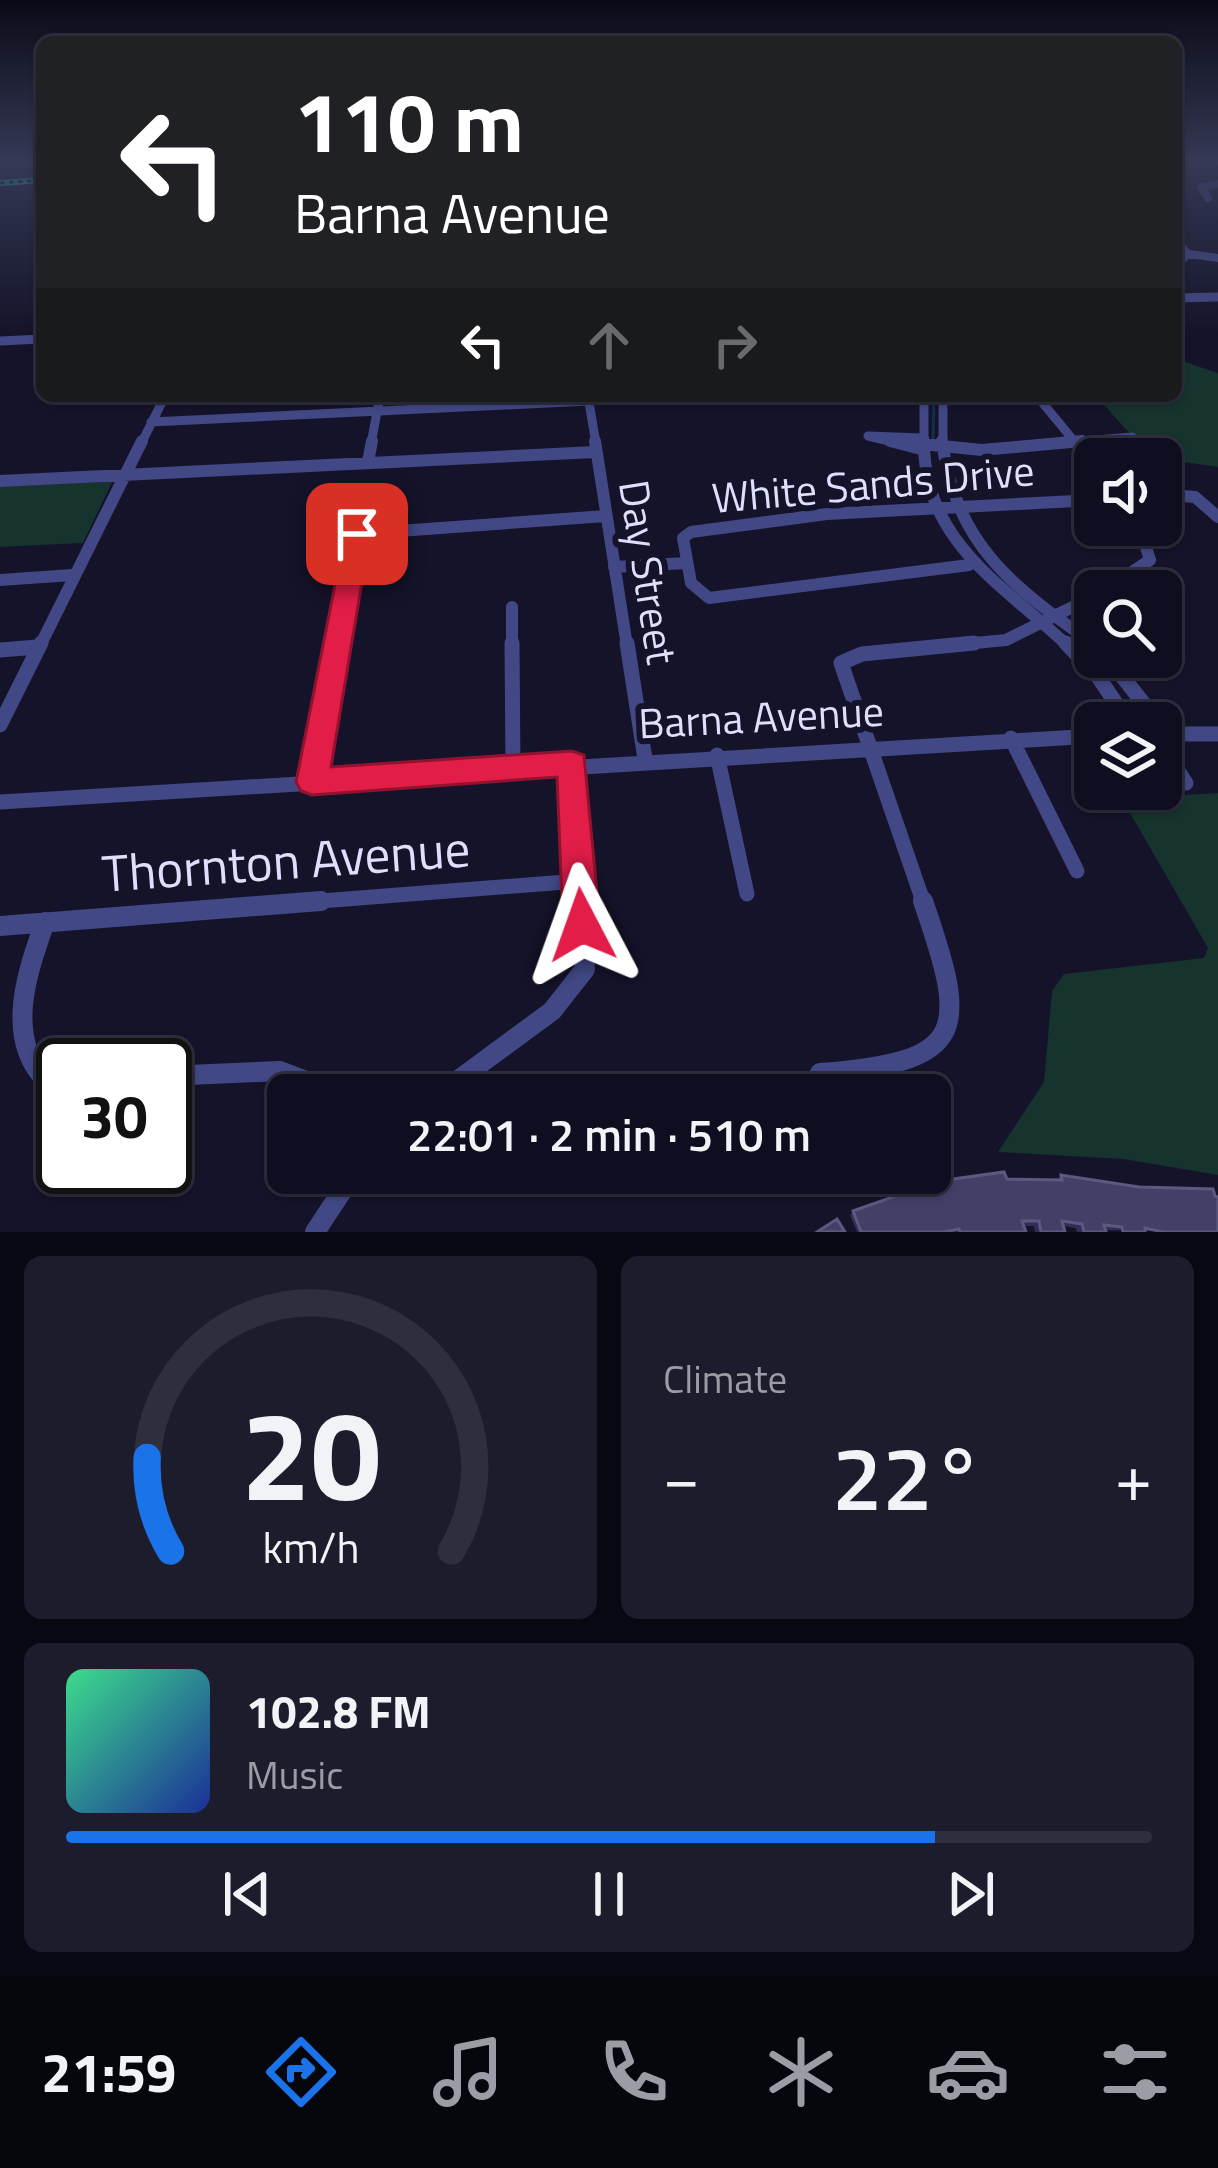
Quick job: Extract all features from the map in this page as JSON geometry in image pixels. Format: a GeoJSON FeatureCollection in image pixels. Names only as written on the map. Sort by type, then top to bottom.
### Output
{"type":"FeatureCollection","features":[{"type":"Feature","properties":{"kind":"street"},"geometry":{"type":"LineString","coordinates":[[1182,247],[1188,254]]}},
{"type":"Feature","properties":{"kind":"street"},"geometry":{"type":"LineString","coordinates":[[1182,253],[1218,258]]}},
{"type":"Feature","properties":{"kind":"street"},"geometry":{"type":"LineString","coordinates":[[1182,260],[1188,254]]}},
{"type":"Feature","properties":{"kind":"street"},"geometry":{"type":"LineString","coordinates":[[1182,298],[1218,297]]}},
{"type":"Feature","properties":{"kind":"street"},"geometry":{"type":"LineString","coordinates":[[0,341],[36,339]]}},
{"type":"Feature","properties":{"kind":"street"},"geometry":{"type":"LineString","coordinates":[[0,725],[162,402]]}},
{"type":"Feature","properties":{"kind":"street"},"geometry":{"type":"LineString","coordinates":[[368,463],[379,402]]}},
{"type":"Feature","properties":{"kind":"street"},"geometry":{"type":"LineString","coordinates":[[151,422],[536,402]]}},
{"type":"Feature","properties":{"kind":"street","name":"Day Street"},"geometry":{"type":"LineString","coordinates":[[589,402],[645,759]]}},
{"type":"Feature","properties":{"kind":"street"},"geometry":{"type":"LineString","coordinates":[[924,402],[923,478],[934,510],[970,565],[1047,622],[1074,635]]}},
{"type":"Feature","properties":{"kind":"street"},"geometry":{"type":"LineString","coordinates":[[943,402],[940,446],[954,509],[990,560],[1107,685],[1117,702]]}},
{"type":"Feature","properties":{"kind":"street"},"geometry":{"type":"LineString","coordinates":[[1042,402],[1074,441]]}},
{"type":"Feature","properties":{"kind":"street"},"geometry":{"type":"LineString","coordinates":[[1109,438],[1132,436]]}},
{"type":"Feature","properties":{"kind":"street"},"geometry":{"type":"LineString","coordinates":[[922,443],[982,450],[1074,441]]}},
{"type":"Feature","properties":{"kind":"street"},"geometry":{"type":"LineString","coordinates":[[0,481],[596,452]]}},
{"type":"Feature","properties":{"kind":"street"},"geometry":{"type":"LineString","coordinates":[[1182,496],[1195,497],[1218,517]]}},
{"type":"Feature","properties":{"kind":"street","name":"White Sands Drive"},"geometry":{"type":"LineString","coordinates":[[686,563],[683,538],[691,532],[806,516],[1074,501]]}},
{"type":"Feature","properties":{"kind":"street"},"geometry":{"type":"LineString","coordinates":[[312,782],[357,534],[372,529],[606,516]]}},
{"type":"Feature","properties":{"kind":"street"},"geometry":{"type":"LineString","coordinates":[[1135,570],[1150,560],[1145,546]]}},
{"type":"Feature","properties":{"kind":"street"},"geometry":{"type":"LineString","coordinates":[[614,567],[686,563],[691,583],[710,598],[970,565]]}},
{"type":"Feature","properties":{"kind":"street"},"geometry":{"type":"LineString","coordinates":[[0,580],[72,575]]}},
{"type":"Feature","properties":{"kind":"street"},"geometry":{"type":"LineString","coordinates":[[512,607],[513,768]]}},
{"type":"Feature","properties":{"kind":"street"},"geometry":{"type":"LineString","coordinates":[[820,1073],[882,1068],[921,1058],[946,1033],[953,1007],[950,980],[842,675],[843,660],[862,654],[969,646],[1047,622],[1074,607]]}},
{"type":"Feature","properties":{"kind":"street"},"geometry":{"type":"LineString","coordinates":[[0,650],[37,647]]}},
{"type":"Feature","properties":{"kind":"street"},"geometry":{"type":"LineString","coordinates":[[1182,733],[1218,734]]}},
{"type":"Feature","properties":{"kind":"street","name":"Barna Avenue"},"geometry":{"type":"LineString","coordinates":[[0,802],[645,759],[1074,736]]}},
{"type":"Feature","properties":{"kind":"street"},"geometry":{"type":"LineString","coordinates":[[1011,738],[1077,871]]}},
{"type":"Feature","properties":{"kind":"street"},"geometry":{"type":"LineString","coordinates":[[717,755],[747,894]]}},
{"type":"Feature","properties":{"kind":"street"},"geometry":{"type":"LineString","coordinates":[[466,1074],[552,1011],[585,969],[572,764]]}},
{"type":"Feature","properties":{"kind":"street"},"geometry":{"type":"LineString","coordinates":[[1182,775],[1186,783]]}},
{"type":"Feature","properties":{"kind":"street","name":"Thornton Avenue"},"geometry":{"type":"LineString","coordinates":[[0,926],[578,881]]}},
{"type":"Feature","properties":{"kind":"street"},"geometry":{"type":"LineString","coordinates":[[36,1075],[21,1070],[6,1039],[12,1007],[45,922]]}},
{"type":"Feature","properties":{"kind":"street"},"geometry":{"type":"LineString","coordinates":[[192,1074],[275,1069],[307,1074]]}},
{"type":"Feature","properties":{"kind":"street"},"geometry":{"type":"LineString","coordinates":[[315,1232],[340,1194]]}},
{"type":"Feature","properties":{"kind":"green space"},"geometry":{"type":"Polygon","coordinates":[[[1182,361],[1218,373],[1218,467],[1182,462],[1182,438],[1134,438],[1101,402],[1182,402],[1182,361]]]}},
{"type":"Feature","properties":{"kind":"green space"},"geometry":{"type":"Polygon","coordinates":[[[114,478],[83,543],[0,547],[0,486],[114,478]]]}},
{"type":"Feature","properties":{"kind":"green space"},"geometry":{"type":"Polygon","coordinates":[[[1218,793],[1218,1175],[1123,1159],[998,1152],[1044,1082],[1052,991],[1064,974],[1204,958],[1208,948],[1128,810],[1182,810],[1182,795],[1218,793]]]}},
{"type":"Feature","properties":{"kind":"building"},"geometry":{"type":"Polygon","coordinates":[[[1004,1172],[1007,1179],[1062,1180],[1061,1175],[1139,1187],[1213,1189],[1218,1197],[1218,1232],[1145,1228],[1145,1232],[1123,1232],[1122,1227],[1104,1225],[1106,1232],[1084,1232],[1082,1224],[1062,1221],[1065,1232],[1041,1232],[1039,1221],[1022,1221],[1026,1232],[861,1232],[853,1211],[901,1194],[951,1194],[951,1179],[1004,1172]]]}},
{"type":"Feature","properties":{"kind":"building"},"geometry":{"type":"Polygon","coordinates":[[[837,1219],[845,1232],[817,1232],[837,1219]]]}},
{"type":"Feature","properties":{"kind":"waterway"},"geometry":{"type":"LineString","coordinates":[[933,438],[934,402]]}},
{"type":"Feature","properties":{"kind":"route"},"geometry":{"type":"LineString","coordinates":[[357,534],[312,782],[572,764],[582,925]]}}]}
